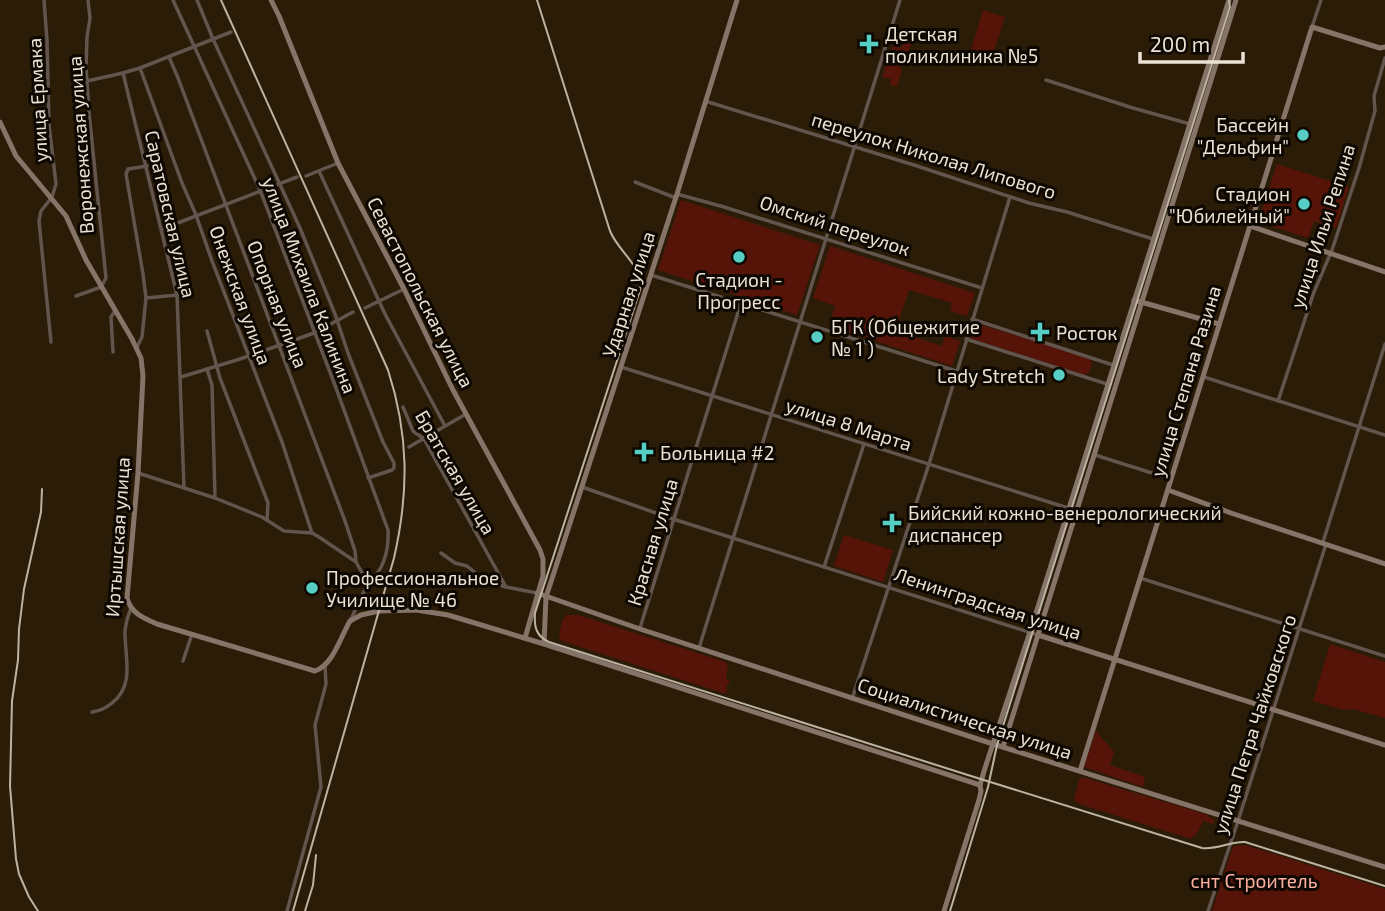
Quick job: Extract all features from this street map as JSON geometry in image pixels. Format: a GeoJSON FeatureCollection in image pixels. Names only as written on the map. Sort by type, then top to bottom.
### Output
{"type":"FeatureCollection","features":[{"type":"Feature","properties":{"kind":"street","name":"улица Ермака"},"geometry":{"type":"LineString","coordinates":[[44,0],[49,125],[57,180],[52,197],[43,206],[39,217],[51,342]]}},
{"type":"Feature","properties":{"kind":"street","name":"Воронежская улица"},"geometry":{"type":"LineString","coordinates":[[88,0],[90,18],[86,56],[89,127],[106,271],[101,287]]}},
{"type":"Feature","properties":{"kind":"street","name":"улица Михаила Калинина"},"geometry":{"type":"LineString","coordinates":[[173,0],[260,190],[369,478],[388,535],[382,567],[368,583]]}},
{"type":"Feature","properties":{"kind":"street"},"geometry":{"type":"LineString","coordinates":[[197,0],[279,184],[394,465],[392,470],[369,478]]}},
{"type":"Feature","properties":{"kind":"street","name":"Севастопольская улица"},"geometry":{"type":"LineString","coordinates":[[271,0],[338,163],[466,414],[542,555],[543,576],[525,638]]}},
{"type":"Feature","properties":{"kind":"street","name":"Ударная улица"},"geometry":{"type":"LineString","coordinates":[[544,644],[546,597],[677,196],[737,0]]}},
{"type":"Feature","properties":{"kind":"street"},"geometry":{"type":"LineString","coordinates":[[699,648],[900,0]]}},
{"type":"Feature","properties":{"kind":"street","name":"улица Степана Разина"},"geometry":{"type":"LineString","coordinates":[[1080,771],[1321,0]]}},
{"type":"Feature","properties":{"kind":"street"},"geometry":{"type":"LineString","coordinates":[[944,911],[979,800],[980,785],[1231,1]]}},
{"type":"Feature","properties":{"kind":"street"},"geometry":{"type":"LineString","coordinates":[[1003,747],[1161,241],[1231,1]]}},
{"type":"Feature","properties":{"kind":"street"},"geometry":{"type":"LineString","coordinates":[[1312,27],[1380,48],[1385,47]]}},
{"type":"Feature","properties":{"kind":"street"},"geometry":{"type":"LineString","coordinates":[[88,82],[140,68],[230,32]]}},
{"type":"Feature","properties":{"kind":"street","name":"Опорная улица"},"geometry":{"type":"LineString","coordinates":[[169,57],[345,521],[356,562]]}},
{"type":"Feature","properties":{"kind":"street","name":"улица Ильи Репина"},"geometry":{"type":"LineString","coordinates":[[1278,401],[1359,168],[1375,111],[1374,96],[1385,58]]}},
{"type":"Feature","properties":{"kind":"street","name":"Онежская улица"},"geometry":{"type":"LineString","coordinates":[[140,68],[282,442],[312,533]]}},
{"type":"Feature","properties":{"kind":"street","name":"Саратовская улица"},"geometry":{"type":"LineString","coordinates":[[123,73],[177,295],[184,488]]}},
{"type":"Feature","properties":{"kind":"street"},"geometry":{"type":"LineString","coordinates":[[1046,80],[1190,124]]}},
{"type":"Feature","properties":{"kind":"street","name":"переулок Николая Липового"},"geometry":{"type":"LineString","coordinates":[[705,101],[1153,240]]}},
{"type":"Feature","properties":{"kind":"street","name":"Иртышская улица"},"geometry":{"type":"LineString","coordinates":[[0,122],[16,156],[66,216],[86,260],[141,358],[143,376],[138,473],[127,598],[131,608],[126,626],[127,677],[122,694],[100,711],[92,712]]}},
{"type":"Feature","properties":{"kind":"street"},"geometry":{"type":"LineString","coordinates":[[306,176],[338,163]]}},
{"type":"Feature","properties":{"kind":"street","name":"Иртышская улица"},"geometry":{"type":"LineString","coordinates":[[137,348],[142,337],[146,298],[126,174],[128,169],[147,166]]}},
{"type":"Feature","properties":{"kind":"street"},"geometry":{"type":"LineString","coordinates":[[319,170],[380,301],[445,426]]}},
{"type":"Feature","properties":{"kind":"street"},"geometry":{"type":"LineString","coordinates":[[162,229],[297,177]]}},
{"type":"Feature","properties":{"kind":"street","name":"Омский переулок"},"geometry":{"type":"LineString","coordinates":[[635,183],[724,207],[982,288]]}},
{"type":"Feature","properties":{"kind":"street"},"geometry":{"type":"LineString","coordinates":[[852,699],[929,464],[1010,197]]}},
{"type":"Feature","properties":{"kind":"street"},"geometry":{"type":"LineString","coordinates":[[1250,226],[1385,271]]}},
{"type":"Feature","properties":{"kind":"street"},"geometry":{"type":"LineString","coordinates":[[1153,240],[1161,241]]}},
{"type":"Feature","properties":{"kind":"street"},"geometry":{"type":"LineString","coordinates":[[651,274],[956,371]]}},
{"type":"Feature","properties":{"kind":"street"},"geometry":{"type":"LineString","coordinates":[[76,296],[101,287]]}},
{"type":"Feature","properties":{"kind":"street"},"geometry":{"type":"LineString","coordinates":[[365,308],[404,289]]}},
{"type":"Feature","properties":{"kind":"street"},"geometry":{"type":"LineString","coordinates":[[146,298],[177,295]]}},
{"type":"Feature","properties":{"kind":"street"},"geometry":{"type":"LineString","coordinates":[[1134,300],[1219,324]]}},
{"type":"Feature","properties":{"kind":"street","name":"Красная улица"},"geometry":{"type":"LineString","coordinates":[[639,629],[741,303]]}},
{"type":"Feature","properties":{"kind":"street"},"geometry":{"type":"LineString","coordinates":[[113,352],[111,317],[115,311]]}},
{"type":"Feature","properties":{"kind":"street"},"geometry":{"type":"LineString","coordinates":[[181,377],[314,333],[353,312]]}},
{"type":"Feature","properties":{"kind":"street"},"geometry":{"type":"LineString","coordinates":[[972,319],[1113,365]]}},
{"type":"Feature","properties":{"kind":"street"},"geometry":{"type":"LineString","coordinates":[[206,331],[224,388],[268,503],[267,520]]}},
{"type":"Feature","properties":{"kind":"street"},"geometry":{"type":"LineString","coordinates":[[966,339],[1107,384]]}},
{"type":"Feature","properties":{"kind":"street","name":"улица Петра Чайковского"},"geometry":{"type":"LineString","coordinates":[[1208,911],[1299,629],[1358,426],[1385,344]]}},
{"type":"Feature","properties":{"kind":"street","name":"улица 8 Марта"},"geometry":{"type":"LineString","coordinates":[[621,367],[1068,508]]}},
{"type":"Feature","properties":{"kind":"street"},"geometry":{"type":"LineString","coordinates":[[207,369],[212,385],[215,498]]}},
{"type":"Feature","properties":{"kind":"street"},"geometry":{"type":"LineString","coordinates":[[1202,377],[1385,435]]}},
{"type":"Feature","properties":{"kind":"street","name":"Братская улица"},"geometry":{"type":"LineString","coordinates":[[403,407],[412,429],[424,439],[506,587]]}},
{"type":"Feature","properties":{"kind":"street"},"geometry":{"type":"LineString","coordinates":[[409,447],[466,414]]}},
{"type":"Feature","properties":{"kind":"street"},"geometry":{"type":"LineString","coordinates":[[824,567],[864,444]]}},
{"type":"Feature","properties":{"kind":"street"},"geometry":{"type":"LineString","coordinates":[[1095,455],[1171,478]]}},
{"type":"Feature","properties":{"kind":"street"},"geometry":{"type":"LineString","coordinates":[[131,608],[152,622],[317,671],[329,662],[368,583],[356,562],[312,533],[284,531],[267,520],[215,498],[138,473]]}},
{"type":"Feature","properties":{"kind":"street","name":"Ленинградская улица"},"geometry":{"type":"LineString","coordinates":[[582,488],[1385,745]]}},
{"type":"Feature","properties":{"kind":"street"},"geometry":{"type":"LineString","coordinates":[[1168,490],[1385,564]]}},
{"type":"Feature","properties":{"kind":"street"},"geometry":{"type":"LineString","coordinates":[[1068,508],[1077,511]]}},
{"type":"Feature","properties":{"kind":"street"},"geometry":{"type":"LineString","coordinates":[[441,553],[455,563],[467,566],[481,578],[506,587],[537,593]]}},
{"type":"Feature","properties":{"kind":"street"},"geometry":{"type":"LineString","coordinates":[[1140,578],[1385,656]]}},
{"type":"Feature","properties":{"kind":"street","name":"Социалистическая улица"},"geometry":{"type":"LineString","coordinates":[[537,593],[852,699],[1385,867]]}},
{"type":"Feature","properties":{"kind":"street"},"geometry":{"type":"LineString","coordinates":[[350,621],[372,612],[416,610],[448,615],[980,785]]}},
{"type":"Feature","properties":{"kind":"street"},"geometry":{"type":"LineString","coordinates":[[183,661],[192,634]]}},
{"type":"Feature","properties":{"kind":"street"},"geometry":{"type":"LineString","coordinates":[[287,911],[321,787],[315,725],[326,684],[325,666]]}},
{"type":"Feature","properties":{"kind":"green space"},"geometry":{"type":"Polygon","coordinates":[[[983,10],[1005,17],[992,57],[971,50],[983,10]]]}},
{"type":"Feature","properties":{"kind":"green space"},"geometry":{"type":"Polygon","coordinates":[[[907,38],[911,45],[907,56],[903,55],[897,87],[890,85],[891,79],[882,77],[893,45],[901,48],[907,38]]]}},
{"type":"Feature","properties":{"kind":"green space","name":"Стадион \"Юбилейный\""},"geometry":{"type":"Polygon","coordinates":[[[1277,164],[1349,187],[1336,228],[1314,221],[1308,238],[1258,222],[1277,164]]]}},
{"type":"Feature","properties":{"kind":"green space","name":"Стадион - Прогресс"},"geometry":{"type":"Polygon","coordinates":[[[681,200],[820,245],[797,315],[658,270],[681,200]]]}},
{"type":"Feature","properties":{"kind":"green space"},"geometry":{"type":"Polygon","coordinates":[[[830,246],[975,293],[967,316],[950,311],[952,303],[909,290],[899,320],[912,325],[909,335],[942,346],[945,336],[960,341],[952,366],[829,326],[835,306],[813,298],[830,246]]]}},
{"type":"Feature","properties":{"kind":"green space"},"geometry":{"type":"Polygon","coordinates":[[[975,323],[1090,358],[1092,363],[1089,372],[1085,375],[972,339],[970,335],[975,323]]]}},
{"type":"Feature","properties":{"kind":"green space"},"geometry":{"type":"Polygon","coordinates":[[[844,535],[893,550],[883,582],[834,566],[844,535]]]}},
{"type":"Feature","properties":{"kind":"green space"},"geometry":{"type":"Polygon","coordinates":[[[566,615],[578,615],[726,662],[726,678],[730,682],[726,687],[727,693],[562,641],[559,639],[566,615]]]}},
{"type":"Feature","properties":{"kind":"green space"},"geometry":{"type":"Polygon","coordinates":[[[1330,644],[1385,662],[1385,718],[1313,701],[1330,644]]]}},
{"type":"Feature","properties":{"kind":"green space"},"geometry":{"type":"Polygon","coordinates":[[[1096,731],[1114,752],[1110,765],[1145,777],[1143,787],[1084,767],[1096,731]]]}},
{"type":"Feature","properties":{"kind":"green space"},"geometry":{"type":"Polygon","coordinates":[[[1082,777],[1208,815],[1215,820],[1213,824],[1203,821],[1191,839],[1082,805],[1074,799],[1082,777]]]}},
{"type":"Feature","properties":{"kind":"green space","name":"снт Строитель"},"geometry":{"type":"Polygon","coordinates":[[[1245,845],[1385,889],[1385,911],[1212,911],[1233,846],[1245,845]]]}},
{"type":"Feature","properties":{"kind":"tram line"},"geometry":{"type":"LineString","coordinates":[[537,0],[610,231],[634,266],[640,281],[640,290],[535,613],[536,627],[541,637],[549,642],[1202,848],[1245,842],[1385,886]]}},
{"type":"Feature","properties":{"kind":"tram line"},"geometry":{"type":"LineString","coordinates":[[950,911],[988,787],[997,745],[1230,7],[1229,0]]}},
{"type":"Feature","properties":{"kind":"railway"},"geometry":{"type":"LineString","coordinates":[[221,0],[388,370],[403,441],[404,487],[394,558],[293,911]]}},
{"type":"Feature","properties":{"kind":"railway"},"geometry":{"type":"LineString","coordinates":[[38,911],[19,874],[10,786],[12,701],[19,629],[24,589],[41,512],[42,489]]}},
{"type":"Feature","properties":{"kind":"railway"},"geometry":{"type":"LineString","coordinates":[[305,911],[313,885],[316,855]]}},
{"type":"Feature","properties":{"kind":"place","name":"Детская поликлиника №5"},"geometry":{"type":"Point","coordinates":[869,44]}},
{"type":"Feature","properties":{"kind":"place","name":"Бассейн \"Дельфин\""},"geometry":{"type":"Point","coordinates":[1303,135]}},
{"type":"Feature","properties":{"kind":"place","name":"Стадион \"Юбилейный\""},"geometry":{"type":"Point","coordinates":[1304,204]}},
{"type":"Feature","properties":{"kind":"place","name":"Стадион - Прогресс"},"geometry":{"type":"Point","coordinates":[739,257]}},
{"type":"Feature","properties":{"kind":"place","name":"Росток"},"geometry":{"type":"Point","coordinates":[1040,332]}},
{"type":"Feature","properties":{"kind":"place","name":"БГК (Общежитие № 1 )"},"geometry":{"type":"Point","coordinates":[817,337]}},
{"type":"Feature","properties":{"kind":"place","name":"Lady Stretch"},"geometry":{"type":"Point","coordinates":[1059,375]}},
{"type":"Feature","properties":{"kind":"place","name":"Больница #2"},"geometry":{"type":"Point","coordinates":[644,452]}},
{"type":"Feature","properties":{"kind":"place","name":"Бийский кожно-венерологический диспансер"},"geometry":{"type":"Point","coordinates":[892,523]}},
{"type":"Feature","properties":{"kind":"place","name":"Профессиональное Училище № 46"},"geometry":{"type":"Point","coordinates":[312,588]}}]}
